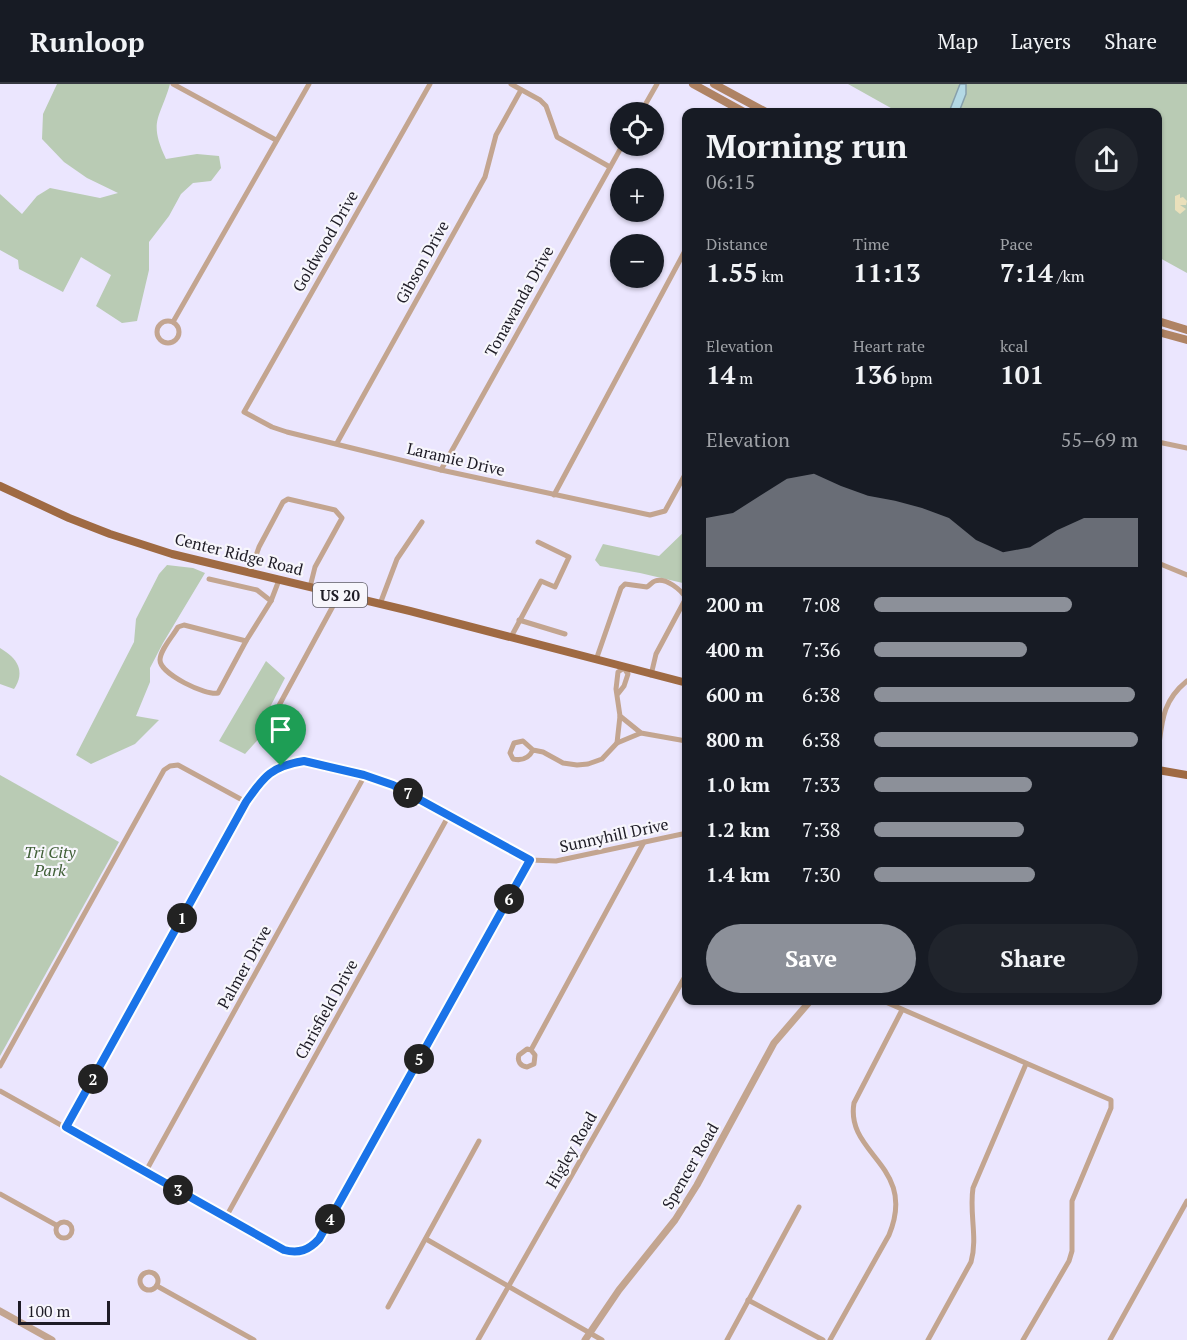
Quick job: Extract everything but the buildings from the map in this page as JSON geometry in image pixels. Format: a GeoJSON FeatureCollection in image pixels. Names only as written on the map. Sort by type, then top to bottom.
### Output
{"type":"FeatureCollection","features":[{"type":"Feature","properties":{"kind":"main road"},"geometry":{"type":"LineString","coordinates":[[693,84],[737,108]]}},
{"type":"Feature","properties":{"kind":"main road"},"geometry":{"type":"LineString","coordinates":[[714,84],[759,108]]}},
{"type":"Feature","properties":{"kind":"main road"},"geometry":{"type":"LineString","coordinates":[[1162,322],[1187,330]]}},
{"type":"Feature","properties":{"kind":"main road"},"geometry":{"type":"LineString","coordinates":[[1162,333],[1187,340]]}},
{"type":"Feature","properties":{"kind":"main road","name":"Center Ridge Road"},"geometry":{"type":"LineString","coordinates":[[0,486],[109,534],[172,554],[511,637],[651,675],[682,680]]}},
{"type":"Feature","properties":{"kind":"main road"},"geometry":{"type":"LineString","coordinates":[[1162,771],[1187,775]]}},
{"type":"Feature","properties":{"kind":"street"},"geometry":{"type":"LineString","coordinates":[[173,84],[276,140]]}},
{"type":"Feature","properties":{"kind":"street"},"geometry":{"type":"LineString","coordinates":[[173,322],[309,84]]}},
{"type":"Feature","properties":{"kind":"street","name":"Goldwood Drive"},"geometry":{"type":"LineString","coordinates":[[244,412],[430,84]]}},
{"type":"Feature","properties":{"kind":"street"},"geometry":{"type":"LineString","coordinates":[[511,84],[540,100],[546,106],[557,137],[610,166]]}},
{"type":"Feature","properties":{"kind":"street"},"geometry":{"type":"LineString","coordinates":[[647,102],[657,84]]}},
{"type":"Feature","properties":{"kind":"street","name":"Gibson Drive"},"geometry":{"type":"LineString","coordinates":[[337,443],[485,177],[496,135],[522,90]]}},
{"type":"Feature","properties":{"kind":"street","name":"Tonawanda Drive"},"geometry":{"type":"LineString","coordinates":[[441,470],[616,156]]}},
{"type":"Feature","properties":{"kind":"street"},"geometry":{"type":"LineString","coordinates":[[554,495],[682,256]]}},
{"type":"Feature","properties":{"kind":"street"},"geometry":{"type":"LineString","coordinates":[[163,322],[173,322],[180,330],[178,338],[165,343],[158,335],[158,328],[163,322]]}},
{"type":"Feature","properties":{"kind":"street","name":"Laramie Drive"},"geometry":{"type":"LineString","coordinates":[[244,412],[280,430],[441,470],[650,515],[665,511],[682,480]]}},
{"type":"Feature","properties":{"kind":"street"},"geometry":{"type":"LineString","coordinates":[[1162,443],[1187,448]]}},
{"type":"Feature","properties":{"kind":"street"},"geometry":{"type":"LineString","coordinates":[[250,573],[260,547],[283,502],[288,500],[335,510],[342,518],[315,567],[310,587]]}},
{"type":"Feature","properties":{"kind":"street"},"geometry":{"type":"LineString","coordinates":[[380,604],[397,559],[422,522]]}},
{"type":"Feature","properties":{"kind":"street"},"geometry":{"type":"LineString","coordinates":[[511,637],[541,581],[555,587],[569,558],[538,542]]}},
{"type":"Feature","properties":{"kind":"street"},"geometry":{"type":"LineString","coordinates":[[1162,565],[1187,575]]}},
{"type":"Feature","properties":{"kind":"street"},"geometry":{"type":"LineString","coordinates":[[209,579],[257,590],[271,601]]}},
{"type":"Feature","properties":{"kind":"street"},"geometry":{"type":"LineString","coordinates":[[246,641],[184,625],[178,627],[161,656],[160,663],[164,670],[187,684],[211,694],[218,693],[271,601],[279,580]]}},
{"type":"Feature","properties":{"kind":"street"},"geometry":{"type":"LineString","coordinates":[[596,660],[621,588],[625,584],[647,587],[655,581],[661,581],[682,592]]}},
{"type":"Feature","properties":{"kind":"street"},"geometry":{"type":"LineString","coordinates":[[66,1127],[246,802],[261,781],[281,766],[272,725],[276,711],[339,595]]}},
{"type":"Feature","properties":{"kind":"street"},"geometry":{"type":"LineString","coordinates":[[651,675],[656,654],[682,605]]}},
{"type":"Feature","properties":{"kind":"street"},"geometry":{"type":"LineString","coordinates":[[519,620],[565,634]]}},
{"type":"Feature","properties":{"kind":"street"},"geometry":{"type":"LineString","coordinates":[[617,743],[620,730],[618,672],[624,668]]}},
{"type":"Feature","properties":{"kind":"street"},"geometry":{"type":"LineString","coordinates":[[1162,722],[1167,703],[1173,693],[1187,681]]}},
{"type":"Feature","properties":{"kind":"street"},"geometry":{"type":"LineString","coordinates":[[620,716],[641,733],[682,739]]}},
{"type":"Feature","properties":{"kind":"street"},"geometry":{"type":"LineString","coordinates":[[533,750],[543,752],[563,763],[588,764],[602,759],[617,743],[641,733]]}},
{"type":"Feature","properties":{"kind":"street","name":"Sunnyhill Drive"},"geometry":{"type":"LineString","coordinates":[[281,766],[304,761],[364,775],[393,785],[530,860],[556,861],[682,834]]}},
{"type":"Feature","properties":{"kind":"street"},"geometry":{"type":"LineString","coordinates":[[0,1066],[161,774],[170,766],[178,765],[246,802]]}},
{"type":"Feature","properties":{"kind":"street","name":"Palmer Drive"},"geometry":{"type":"LineString","coordinates":[[146,1171],[364,775]]}},
{"type":"Feature","properties":{"kind":"street","name":"Chrisfield Drive"},"geometry":{"type":"LineString","coordinates":[[226,1217],[449,815]]}},
{"type":"Feature","properties":{"kind":"street"},"geometry":{"type":"LineString","coordinates":[[531,1050],[644,842]]}},
{"type":"Feature","properties":{"kind":"street"},"geometry":{"type":"LineString","coordinates":[[0,1091],[284,1250],[298,1252],[309,1248],[314,1244],[530,860]]}},
{"type":"Feature","properties":{"kind":"street","name":"Higley Road"},"geometry":{"type":"LineString","coordinates":[[478,1340],[682,983]]}},
{"type":"Feature","properties":{"kind":"street","name":"Spencer Road"},"geometry":{"type":"LineString","coordinates":[[585,1340],[619,1290],[675,1220],[697,1185],[774,1043],[807,1005]]}},
{"type":"Feature","properties":{"kind":"street"},"geometry":{"type":"LineString","coordinates":[[892,1005],[1111,1100],[1111,1107],[1072,1201],[1072,1251],[1069,1261],[1023,1340]]}},
{"type":"Feature","properties":{"kind":"street"},"geometry":{"type":"LineString","coordinates":[[830,1340],[889,1235],[895,1220],[896,1194],[891,1181],[855,1128],[852,1114],[854,1103],[902,1010]]}},
{"type":"Feature","properties":{"kind":"street"},"geometry":{"type":"LineString","coordinates":[[928,1340],[971,1262],[974,1252],[971,1198],[973,1188],[1026,1064]]}},
{"type":"Feature","properties":{"kind":"street"},"geometry":{"type":"LineString","coordinates":[[388,1307],[479,1141]]}},
{"type":"Feature","properties":{"kind":"street"},"geometry":{"type":"LineString","coordinates":[[0,1194],[56,1225]]}},
{"type":"Feature","properties":{"kind":"street"},"geometry":{"type":"LineString","coordinates":[[1110,1340],[1187,1201]]}},
{"type":"Feature","properties":{"kind":"street"},"geometry":{"type":"LineString","coordinates":[[727,1340],[799,1207]]}},
{"type":"Feature","properties":{"kind":"street"},"geometry":{"type":"LineString","coordinates":[[426,1239],[602,1340]]}},
{"type":"Feature","properties":{"kind":"street"},"geometry":{"type":"LineString","coordinates":[[157,1286],[254,1340]]}},
{"type":"Feature","properties":{"kind":"street"},"geometry":{"type":"LineString","coordinates":[[748,1300],[823,1340]]}},
{"type":"Feature","properties":{"kind":"street"},"geometry":{"type":"LineString","coordinates":[[0,1311],[52,1340]]}},
{"type":"Feature","properties":{"kind":"green space"},"geometry":{"type":"Polygon","coordinates":[[[57,84],[170,84],[157,120],[158,136],[166,159],[197,154],[219,156],[221,168],[211,181],[193,183],[181,194],[169,216],[149,242],[149,270],[137,321],[122,323],[96,306],[111,275],[81,257],[63,292],[19,269],[18,260],[0,250],[0,194],[22,214],[37,196],[50,188],[100,198],[118,193],[87,178],[64,162],[42,139],[43,114],[57,84]]]}},
{"type":"Feature","properties":{"kind":"green space"},"geometry":{"type":"Polygon","coordinates":[[[848,84],[1187,84],[1187,273],[1162,259],[1162,108],[891,108],[848,84]]]}},
{"type":"Feature","properties":{"kind":"green space"},"geometry":{"type":"Polygon","coordinates":[[[682,534],[682,583],[600,566],[595,560],[603,544],[659,556],[682,534]]]}},
{"type":"Feature","properties":{"kind":"green space"},"geometry":{"type":"Polygon","coordinates":[[[167,565],[193,568],[205,573],[150,668],[150,682],[136,716],[159,720],[135,744],[91,764],[76,755],[134,642],[136,619],[159,574],[167,565]]]}},
{"type":"Feature","properties":{"kind":"green space"},"geometry":{"type":"Polygon","coordinates":[[[0,648],[11,656],[18,666],[18,682],[14,689],[0,684],[0,648]]]}},
{"type":"Feature","properties":{"kind":"green space"},"geometry":{"type":"Polygon","coordinates":[[[266,661],[285,678],[267,713],[264,733],[245,754],[219,741],[266,661]]]}},
{"type":"Feature","properties":{"kind":"green space","name":"Tri City Park"},"geometry":{"type":"Polygon","coordinates":[[[0,775],[119,842],[0,1056],[0,775]]]}},
{"type":"Feature","properties":{"kind":"sand"},"geometry":{"type":"Polygon","coordinates":[[[1180,194],[1180,198],[1183,197],[1187,201],[1186,205],[1180,205],[1186,209],[1180,214],[1175,210],[1175,196],[1180,194]]]}},
{"type":"Feature","properties":{"kind":"water"},"geometry":{"type":"Polygon","coordinates":[[[960,84],[966,84],[966,94],[961,108],[951,108],[960,84]]]}},
{"type":"Feature","properties":{"kind":"route"},"geometry":{"type":"LineString","coordinates":[[304,761],[364,775],[393,785],[530,860],[319,1239],[309,1248],[298,1252],[284,1250],[66,1127],[246,802],[261,781],[281,766],[304,761]]}}]}
